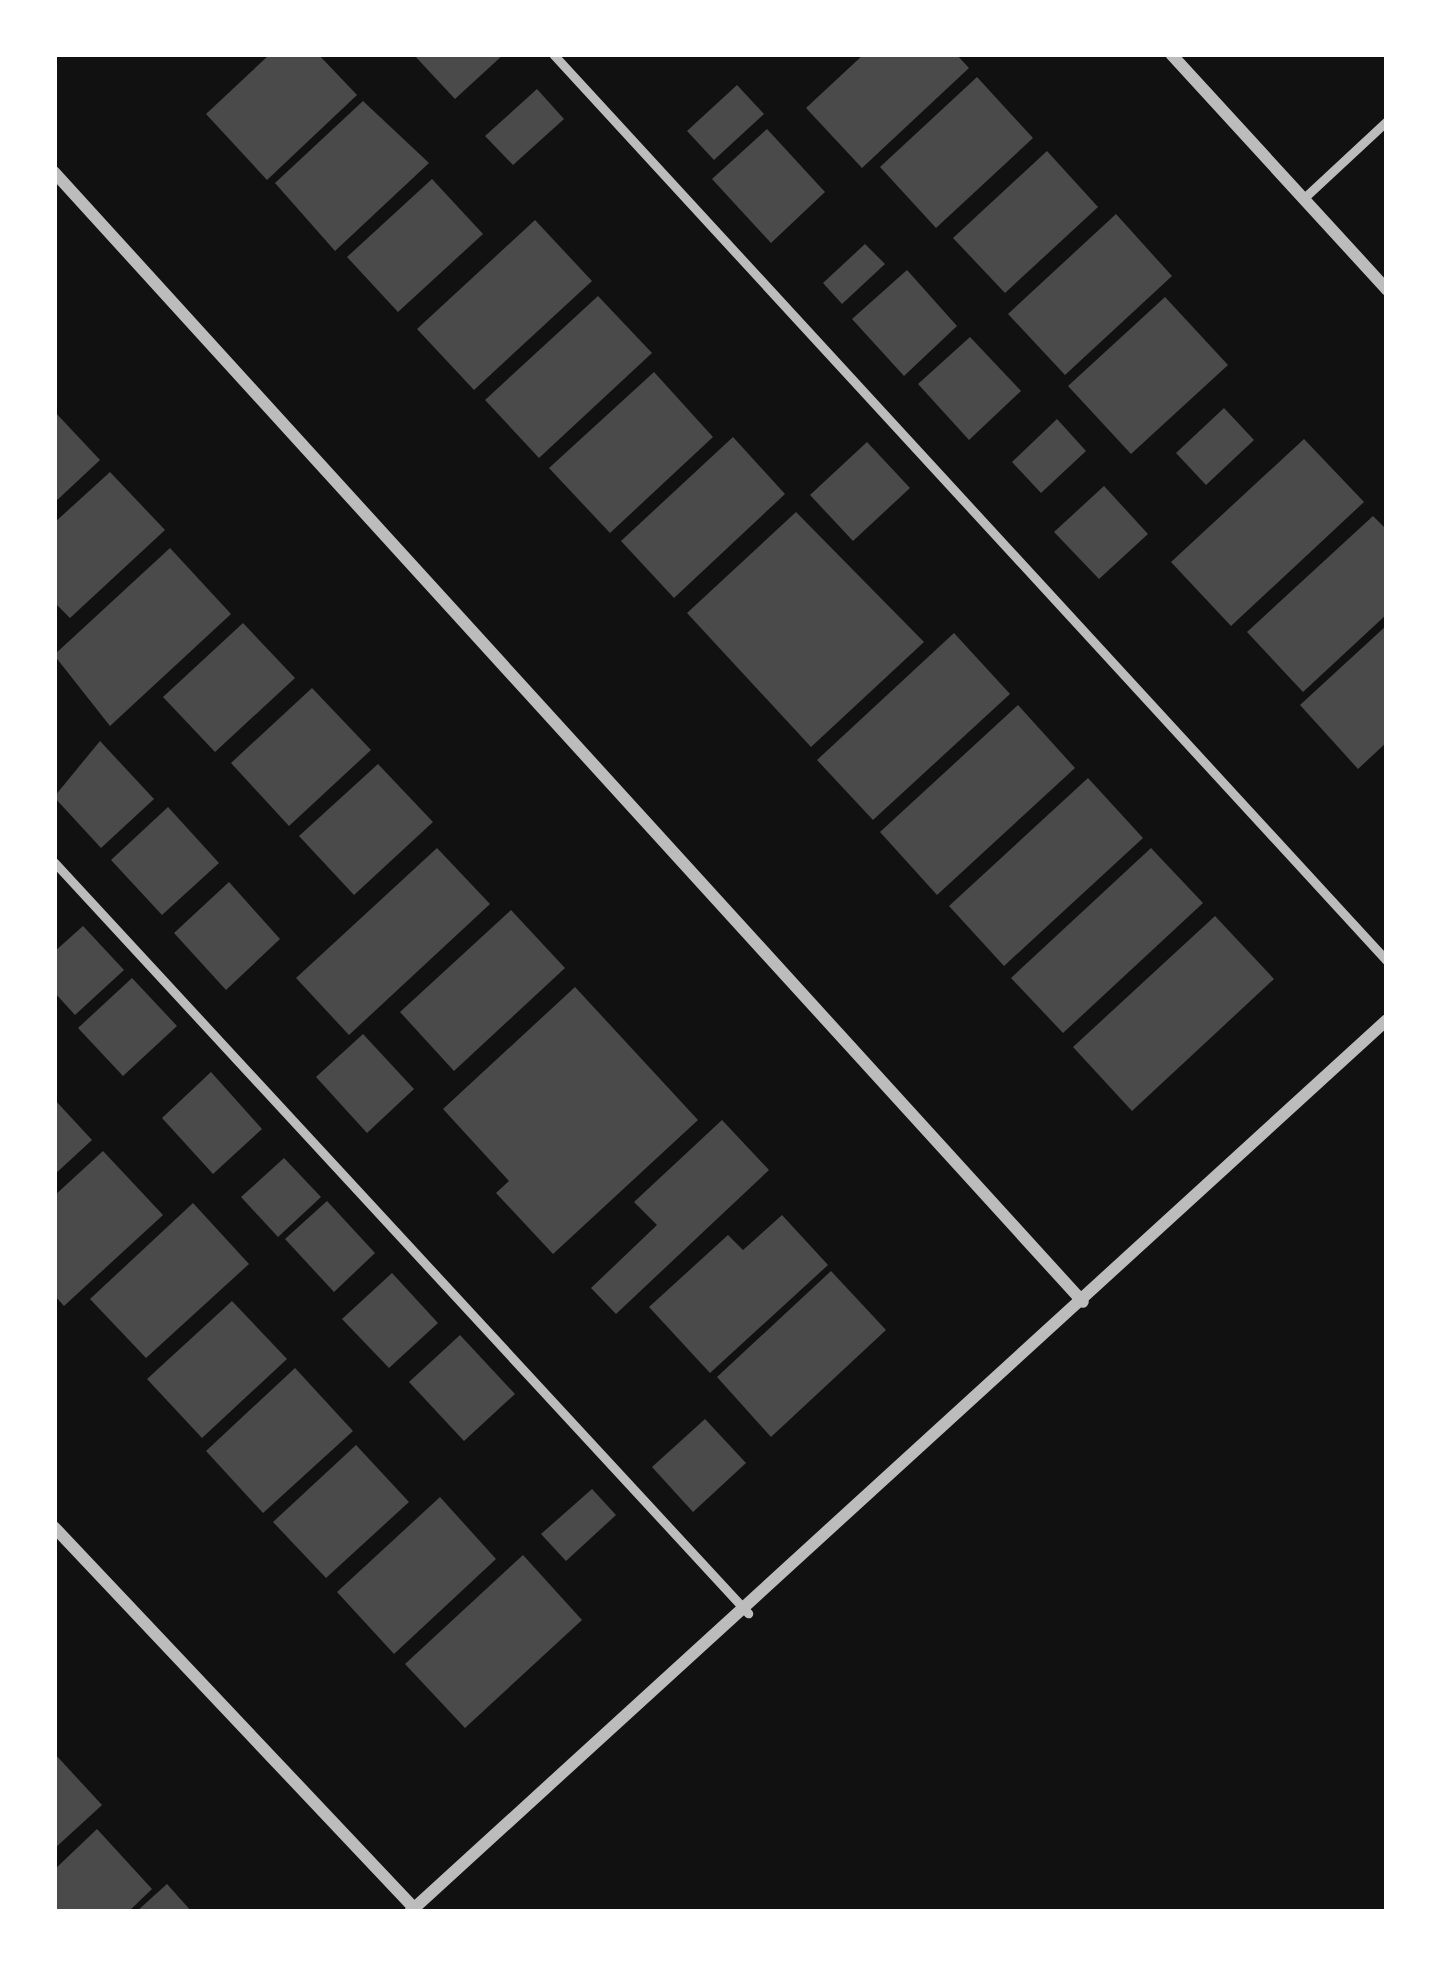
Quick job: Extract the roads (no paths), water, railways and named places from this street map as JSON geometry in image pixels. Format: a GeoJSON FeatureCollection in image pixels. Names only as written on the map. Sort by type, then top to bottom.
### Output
{"type":"FeatureCollection","features":[{"type":"Feature","properties":{"kind":"street"},"geometry":{"type":"LineString","coordinates":[[1172,54],[1387,290]]}},
{"type":"Feature","properties":{"kind":"street"},"geometry":{"type":"LineString","coordinates":[[54,172],[1083,1302]]}},
{"type":"Feature","properties":{"kind":"street"},"geometry":{"type":"LineString","coordinates":[[54,1527],[411,1910],[748,1613],[1387,1020]]}},
{"type":"Feature","properties":{"kind":"lane"},"geometry":{"type":"LineString","coordinates":[[553,54],[1387,961]]}},
{"type":"Feature","properties":{"kind":"lane"},"geometry":{"type":"LineString","coordinates":[[1304,198],[1387,121]]}},
{"type":"Feature","properties":{"kind":"lane"},"geometry":{"type":"LineString","coordinates":[[54,862],[748,1613]]}}]}
